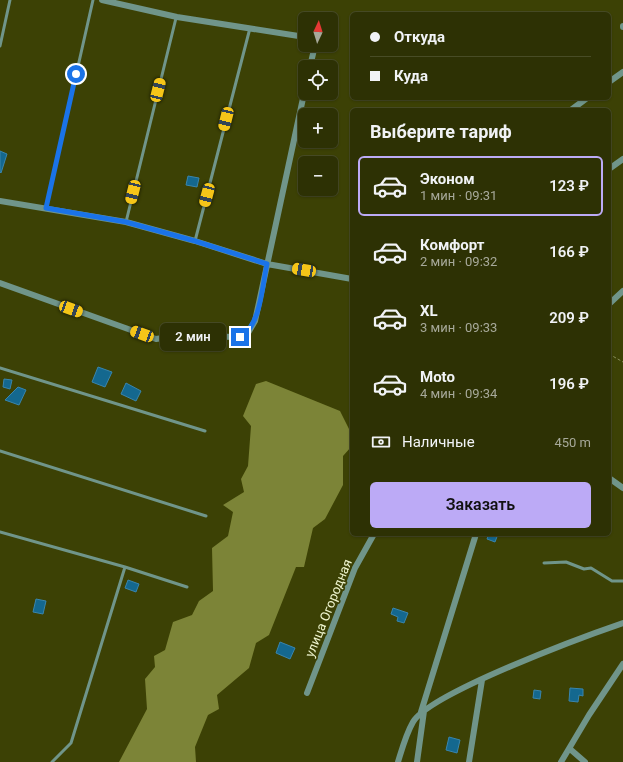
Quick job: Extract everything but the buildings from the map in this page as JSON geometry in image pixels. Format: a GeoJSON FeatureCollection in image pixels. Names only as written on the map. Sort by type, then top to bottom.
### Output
{"type":"FeatureCollection","features":[{"type":"Feature","properties":{"kind":"street"},"geometry":{"type":"LineString","coordinates":[[102,0],[177,17],[298,36]]}},
{"type":"Feature","properties":{"kind":"street"},"geometry":{"type":"LineString","coordinates":[[611,81],[623,72]]}},
{"type":"Feature","properties":{"kind":"street"},"geometry":{"type":"LineString","coordinates":[[0,283],[156,339],[176,336],[240,337],[248,333],[255,321],[303,100]]}},
{"type":"Feature","properties":{"kind":"street"},"geometry":{"type":"LineString","coordinates":[[574,108],[584,100]]}},
{"type":"Feature","properties":{"kind":"street"},"geometry":{"type":"LineString","coordinates":[[611,167],[623,158]]}},
{"type":"Feature","properties":{"kind":"street"},"geometry":{"type":"LineString","coordinates":[[0,201],[126,222],[195,241],[267,264],[350,279]]}},
{"type":"Feature","properties":{"kind":"street"},"geometry":{"type":"LineString","coordinates":[[611,302],[623,291]]}},
{"type":"Feature","properties":{"kind":"street"},"geometry":{"type":"LineString","coordinates":[[611,479],[623,488]]}},
{"type":"Feature","properties":{"kind":"street","name":"улица Огородная"},"geometry":{"type":"LineString","coordinates":[[307,693],[355,568],[373,536]]}},
{"type":"Feature","properties":{"kind":"street"},"geometry":{"type":"LineString","coordinates":[[416,762],[423,712],[475,536]]}},
{"type":"Feature","properties":{"kind":"street"},"geometry":{"type":"LineString","coordinates":[[398,762],[413,721],[423,712],[444,698],[482,680],[582,638],[623,624]]}},
{"type":"Feature","properties":{"kind":"street"},"geometry":{"type":"LineString","coordinates":[[561,762],[589,715],[623,664]]}},
{"type":"Feature","properties":{"kind":"street"},"geometry":{"type":"LineString","coordinates":[[468,762],[482,680]]}},
{"type":"Feature","properties":{"kind":"street"},"geometry":{"type":"LineString","coordinates":[[570,749],[585,762]]}},
{"type":"Feature","properties":{"kind":"lane"},"geometry":{"type":"LineString","coordinates":[[0,46],[10,0]]}},
{"type":"Feature","properties":{"kind":"lane"},"geometry":{"type":"LineString","coordinates":[[46,208],[93,0]]}},
{"type":"Feature","properties":{"kind":"lane"},"geometry":{"type":"LineString","coordinates":[[126,222],[177,17]]}},
{"type":"Feature","properties":{"kind":"lane"},"geometry":{"type":"LineString","coordinates":[[195,241],[250,28]]}},
{"type":"Feature","properties":{"kind":"lane"},"geometry":{"type":"LineString","coordinates":[[0,368],[205,431]]}},
{"type":"Feature","properties":{"kind":"lane"},"geometry":{"type":"LineString","coordinates":[[0,452],[206,516]]}},
{"type":"Feature","properties":{"kind":"lane"},"geometry":{"type":"LineString","coordinates":[[0,532],[124,567],[187,587]]}},
{"type":"Feature","properties":{"kind":"lane"},"geometry":{"type":"LineString","coordinates":[[544,563],[566,562],[584,569],[591,568],[612,581],[623,582]]}},
{"type":"Feature","properties":{"kind":"lane"},"geometry":{"type":"LineString","coordinates":[[52,762],[71,743],[124,567]]}},
{"type":"Feature","properties":{"kind":"path"},"geometry":{"type":"LineString","coordinates":[[611,355],[623,362]]}},
{"type":"Feature","properties":{"kind":"shaded area"},"geometry":{"type":"Polygon","coordinates":[[[266,381],[340,411],[350,431],[350,448],[343,456],[343,485],[325,519],[313,528],[304,567],[296,567],[269,635],[256,643],[249,668],[217,695],[219,709],[208,715],[195,747],[196,762],[119,762],[147,709],[145,679],[155,667],[154,656],[165,650],[173,622],[192,615],[199,601],[213,591],[212,548],[228,536],[233,512],[223,505],[244,492],[241,479],[248,466],[251,426],[243,416],[256,384],[266,381]]]}},
{"type":"Feature","properties":{"kind":"route"},"geometry":{"type":"LineString","coordinates":[[76,74],[46,208],[126,222],[195,241],[267,264],[255,321],[248,333],[240,337]]}}]}
